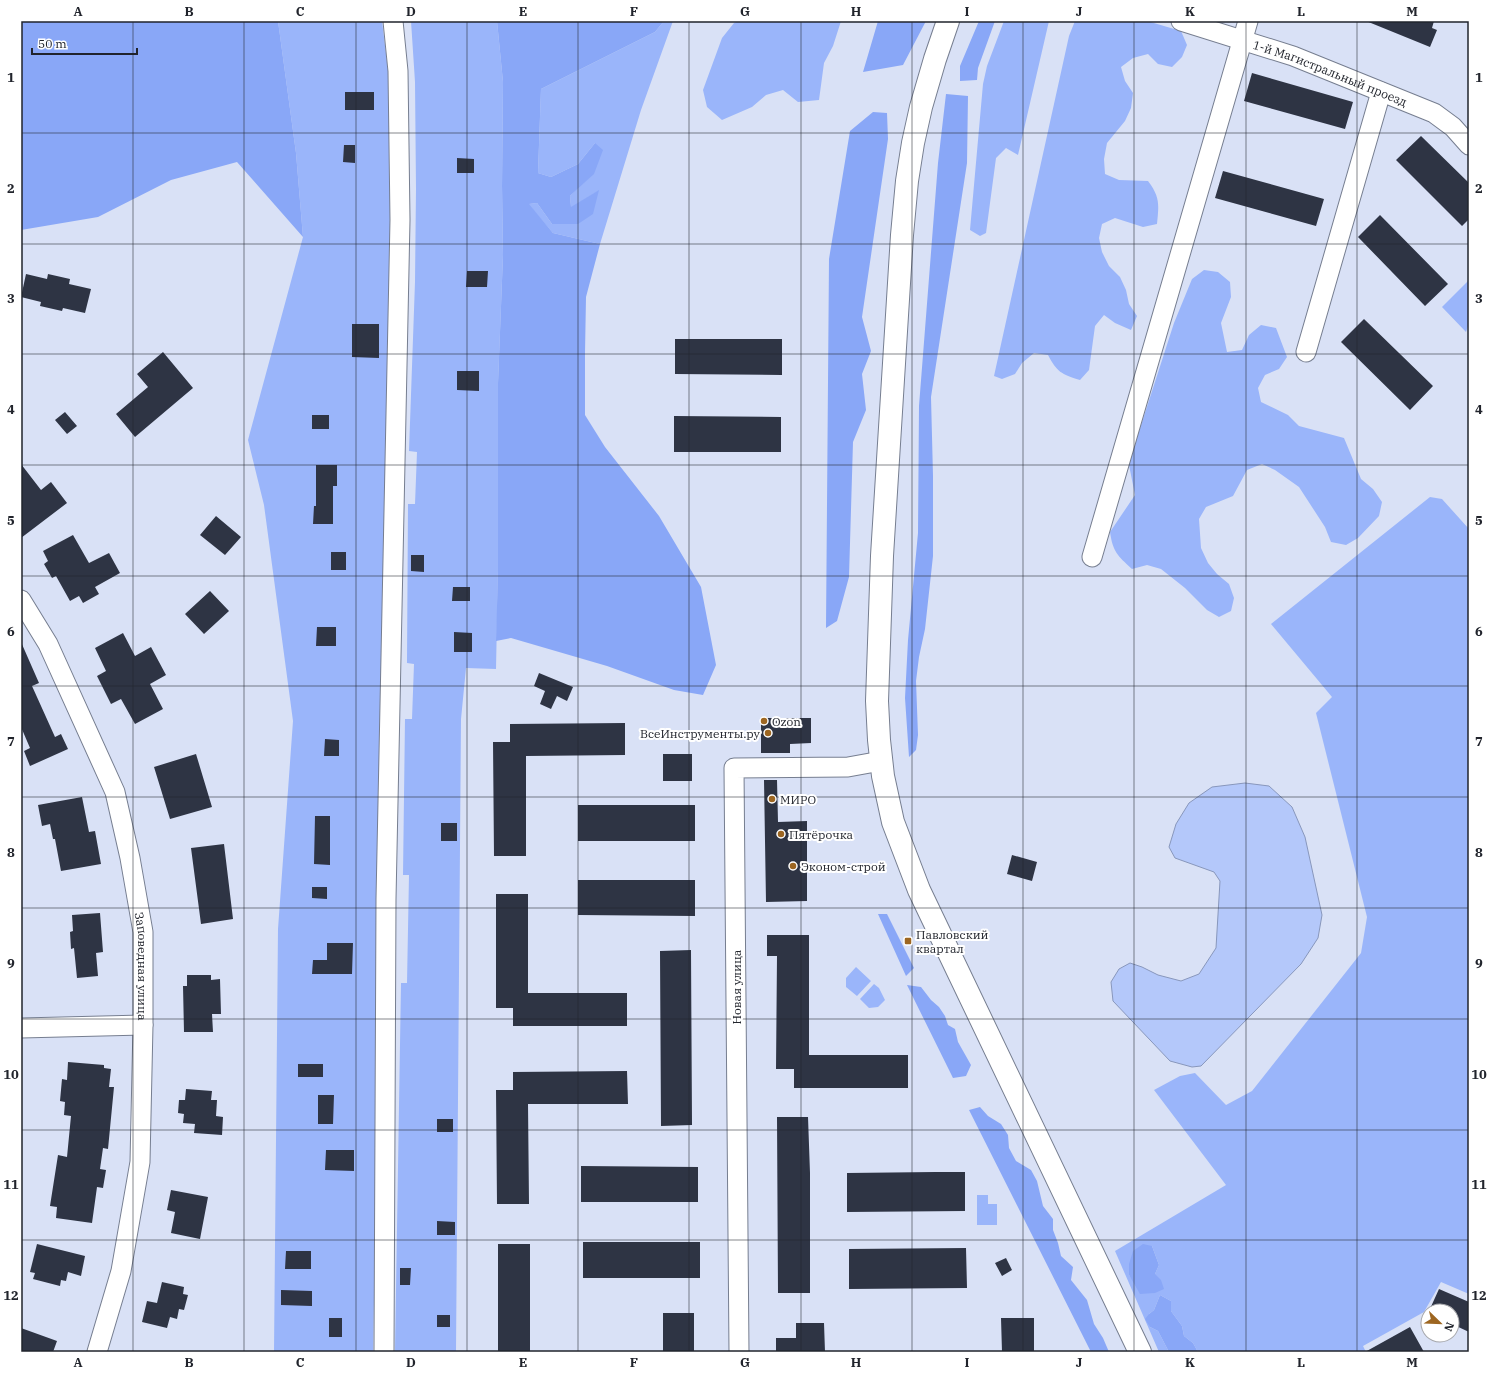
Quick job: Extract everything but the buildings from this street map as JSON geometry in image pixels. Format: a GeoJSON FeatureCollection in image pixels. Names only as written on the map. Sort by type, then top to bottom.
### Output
{"type":"FeatureCollection","features":[{"type":"Feature","properties":{"kind":"main road"},"geometry":{"type":"LineString","coordinates":[[948,21],[929,80],[912,143],[902,235],[882,556],[877,701],[883,776],[893,822],[919,890],[1140,1352]]}},
{"type":"Feature","properties":{"kind":"street"},"geometry":{"type":"LineString","coordinates":[[384,1352],[386,891],[400,220],[398,71],[393,21]]}},
{"type":"Feature","properties":{"kind":"street","name":"1-й Магистральный проезд"},"geometry":{"type":"LineString","coordinates":[[1181,21],[1293,56],[1434,113],[1453,128],[1469,145]]}},
{"type":"Feature","properties":{"kind":"street"},"geometry":{"type":"LineString","coordinates":[[1092,557],[1248,21]]}},
{"type":"Feature","properties":{"kind":"street"},"geometry":{"type":"LineString","coordinates":[[1306,352],[1381,92]]}},
{"type":"Feature","properties":{"kind":"street","name":"Заповедная улица"},"geometry":{"type":"LineString","coordinates":[[21,600],[48,644],[115,792],[130,858],[142,932],[143,1025],[140,1162],[122,1271],[97,1352]]}},
{"type":"Feature","properties":{"kind":"street","name":"Новая улица"},"geometry":{"type":"LineString","coordinates":[[739,1352],[734,768],[848,767],[881,761]]}},
{"type":"Feature","properties":{"kind":"street"},"geometry":{"type":"LineString","coordinates":[[21,1028],[143,1025]]}},
{"type":"Feature","properties":{"kind":"shaded area"},"geometry":{"type":"Polygon","coordinates":[[[21,21],[278,21],[296,153],[303,237],[237,162],[171,180],[98,217],[21,230],[21,21]]]}},
{"type":"Feature","properties":{"kind":"shaded area"},"geometry":{"type":"Polygon","coordinates":[[[278,21],[382,21],[390,86],[395,241],[373,1352],[274,1352],[278,929],[293,721],[264,505],[248,440],[303,237],[296,153],[278,21]]]}},
{"type":"Feature","properties":{"kind":"shaded area"},"geometry":{"type":"Polygon","coordinates":[[[411,21],[497,21],[503,82],[503,255],[498,383],[498,570],[496,669],[466,668],[461,719],[456,1352],[395,1352],[401,983],[407,983],[409,875],[403,875],[405,719],[412,719],[414,664],[407,663],[408,504],[415,504],[417,452],[409,451],[415,282],[416,189],[415,82],[411,21]]]}},
{"type":"Feature","properties":{"kind":"shaded area"},"geometry":{"type":"Polygon","coordinates":[[[497,21],[664,21],[655,32],[541,89],[538,173],[551,177],[578,164],[595,143],[603,150],[594,174],[570,196],[571,207],[599,190],[593,214],[578,224],[552,224],[537,203],[529,204],[553,233],[600,244],[586,297],[585,415],[605,447],[659,516],[701,587],[716,665],[703,695],[674,690],[607,666],[511,638],[496,641],[498,570],[498,383],[503,255],[503,82],[497,21]]]}},
{"type":"Feature","properties":{"kind":"shaded area"},"geometry":{"type":"Polygon","coordinates":[[[664,21],[673,21],[641,110],[600,244],[553,233],[528,204],[537,203],[552,224],[598,191],[571,208],[570,196],[594,173],[595,143],[578,164],[551,177],[538,173],[541,89],[655,32],[664,21]]]}},
{"type":"Feature","properties":{"kind":"shaded area"},"geometry":{"type":"Polygon","coordinates":[[[739,21],[841,21],[833,46],[824,63],[819,100],[798,102],[783,90],[766,95],[752,107],[722,120],[707,107],[703,90],[722,38],[734,23],[739,21]]]}},
{"type":"Feature","properties":{"kind":"shaded area"},"geometry":{"type":"Polygon","coordinates":[[[878,21],[926,21],[903,65],[863,72],[878,21]]]}},
{"type":"Feature","properties":{"kind":"shaded area"},"geometry":{"type":"Polygon","coordinates":[[[979,21],[995,21],[978,68],[977,80],[960,81],[960,66],[979,21]]]}},
{"type":"Feature","properties":{"kind":"shaded area"},"geometry":{"type":"Polygon","coordinates":[[[1004,21],[1049,21],[1018,155],[1006,148],[996,158],[986,233],[980,236],[970,230],[983,84],[987,66],[1004,21]]]}},
{"type":"Feature","properties":{"kind":"shaded area"},"geometry":{"type":"Polygon","coordinates":[[[1075,21],[1147,21],[1181,31],[1187,45],[1182,57],[1172,67],[1158,64],[1148,54],[1133,58],[1121,67],[1125,81],[1133,93],[1131,108],[1125,121],[1107,143],[1104,159],[1105,174],[1119,180],[1148,181],[1157,196],[1157,224],[1143,227],[1115,218],[1102,224],[1099,238],[1102,252],[1109,266],[1120,277],[1126,290],[1129,304],[1137,316],[1131,330],[1115,323],[1104,315],[1095,326],[1089,370],[1080,380],[1060,372],[1048,355],[1034,353],[1022,363],[1015,374],[1002,379],[994,376],[1069,36],[1075,21]]]}},
{"type":"Feature","properties":{"kind":"shaded area"},"geometry":{"type":"Polygon","coordinates":[[[946,94],[968,96],[967,163],[931,397],[933,556],[925,629],[916,681],[918,735],[916,750],[909,757],[905,698],[908,640],[918,533],[919,406],[938,163],[946,94]]]}},
{"type":"Feature","properties":{"kind":"shaded area"},"geometry":{"type":"Polygon","coordinates":[[[873,112],[887,113],[888,139],[862,317],[871,351],[862,374],[866,410],[853,442],[849,577],[837,621],[826,628],[829,259],[850,131],[873,112]]]}},
{"type":"Feature","properties":{"kind":"shaded area"},"geometry":{"type":"Polygon","coordinates":[[[1204,270],[1218,272],[1230,282],[1231,297],[1221,323],[1227,352],[1242,350],[1249,335],[1261,325],[1276,328],[1287,357],[1279,369],[1265,375],[1258,388],[1261,402],[1288,415],[1299,426],[1344,438],[1361,479],[1373,489],[1382,502],[1379,516],[1358,538],[1346,545],[1331,542],[1325,527],[1299,487],[1275,470],[1262,464],[1247,470],[1233,496],[1206,507],[1199,519],[1201,548],[1208,563],[1217,574],[1229,584],[1234,598],[1231,611],[1219,617],[1207,610],[1185,588],[1161,569],[1147,565],[1132,569],[1116,553],[1110,532],[1135,495],[1129,465],[1134,447],[1174,323],[1192,279],[1204,270]]]}},
{"type":"Feature","properties":{"kind":"shaded area"},"geometry":{"type":"Polygon","coordinates":[[[1469,280],[1469,323],[1466,332],[1442,307],[1469,280]]]}},
{"type":"Feature","properties":{"kind":"shaded area"},"geometry":{"type":"Polygon","coordinates":[[[1430,497],[1442,499],[1469,529],[1469,1294],[1441,1282],[1429,1303],[1420,1303],[1420,1314],[1363,1346],[1366,1352],[1198,1352],[1193,1343],[1184,1336],[1182,1326],[1171,1311],[1171,1301],[1160,1295],[1154,1310],[1149,1314],[1150,1327],[1158,1331],[1169,1352],[1159,1352],[1115,1251],[1226,1185],[1154,1090],[1180,1076],[1195,1073],[1226,1105],[1252,1091],[1361,953],[1367,917],[1316,713],[1332,697],[1271,624],[1430,497]],[[1152,1246],[1129,1275],[1135,1283],[1155,1274],[1159,1265],[1152,1246]]]}},
{"type":"Feature","properties":{"kind":"shaded area"},"geometry":{"type":"Polygon","coordinates":[[[1245,783],[1269,786],[1292,807],[1305,837],[1322,915],[1318,938],[1301,964],[1201,1066],[1192,1067],[1170,1061],[1113,1001],[1111,982],[1119,969],[1130,963],[1158,975],[1181,981],[1199,974],[1216,948],[1220,881],[1214,872],[1175,858],[1169,847],[1176,824],[1189,803],[1212,787],[1245,783]]]}},
{"type":"Feature","properties":{"kind":"shaded area"},"geometry":{"type":"Polygon","coordinates":[[[878,914],[887,914],[914,968],[906,976],[878,914]]]}},
{"type":"Feature","properties":{"kind":"shaded area"},"geometry":{"type":"Polygon","coordinates":[[[856,967],[871,981],[857,996],[846,987],[846,978],[856,967]]]}},
{"type":"Feature","properties":{"kind":"shaded area"},"geometry":{"type":"Polygon","coordinates":[[[874,984],[879,988],[885,1000],[878,1007],[869,1008],[860,999],[874,984]]]}},
{"type":"Feature","properties":{"kind":"shaded area"},"geometry":{"type":"Polygon","coordinates":[[[907,985],[921,987],[931,1000],[939,1007],[945,1016],[948,1025],[955,1029],[958,1042],[971,1065],[966,1076],[953,1078],[907,985]]]}},
{"type":"Feature","properties":{"kind":"shaded area"},"geometry":{"type":"Polygon","coordinates":[[[980,1107],[988,1116],[1001,1124],[1008,1135],[1009,1148],[1016,1161],[1031,1170],[1037,1181],[1043,1206],[1053,1219],[1053,1230],[1061,1256],[1073,1267],[1071,1280],[1087,1300],[1094,1324],[1103,1338],[1109,1352],[1091,1352],[969,1110],[980,1107]]]}},
{"type":"Feature","properties":{"kind":"shaded area"},"geometry":{"type":"Polygon","coordinates":[[[977,1195],[988,1195],[988,1204],[997,1204],[997,1225],[977,1225],[977,1195]]]}},
{"type":"Feature","properties":{"kind":"shaded area"},"geometry":{"type":"Polygon","coordinates":[[[1143,1244],[1152,1246],[1159,1265],[1155,1274],[1161,1280],[1164,1289],[1155,1293],[1140,1294],[1129,1275],[1129,1264],[1133,1251],[1143,1244]]]}},
{"type":"Feature","properties":{"kind":"shaded area"},"geometry":{"type":"Polygon","coordinates":[[[1160,1295],[1171,1301],[1171,1311],[1182,1326],[1184,1336],[1193,1343],[1198,1352],[1169,1352],[1158,1331],[1150,1327],[1145,1319],[1154,1310],[1160,1295]]]}},
{"type":"Feature","properties":{"kind":"place","name":"Ozon"},"geometry":{"type":"Point","coordinates":[764,721]}},
{"type":"Feature","properties":{"kind":"place","name":"ВсеИнструменты.ру"},"geometry":{"type":"Point","coordinates":[768,733]}},
{"type":"Feature","properties":{"kind":"place","name":"МИРО"},"geometry":{"type":"Point","coordinates":[772,799]}},
{"type":"Feature","properties":{"kind":"place","name":"Пятёрочка"},"geometry":{"type":"Point","coordinates":[781,834]}},
{"type":"Feature","properties":{"kind":"place","name":"Эконом-строй"},"geometry":{"type":"Point","coordinates":[793,866]}},
{"type":"Feature","properties":{"kind":"place","name":"Павловский квартал"},"geometry":{"type":"Point","coordinates":[908,941]}}]}
